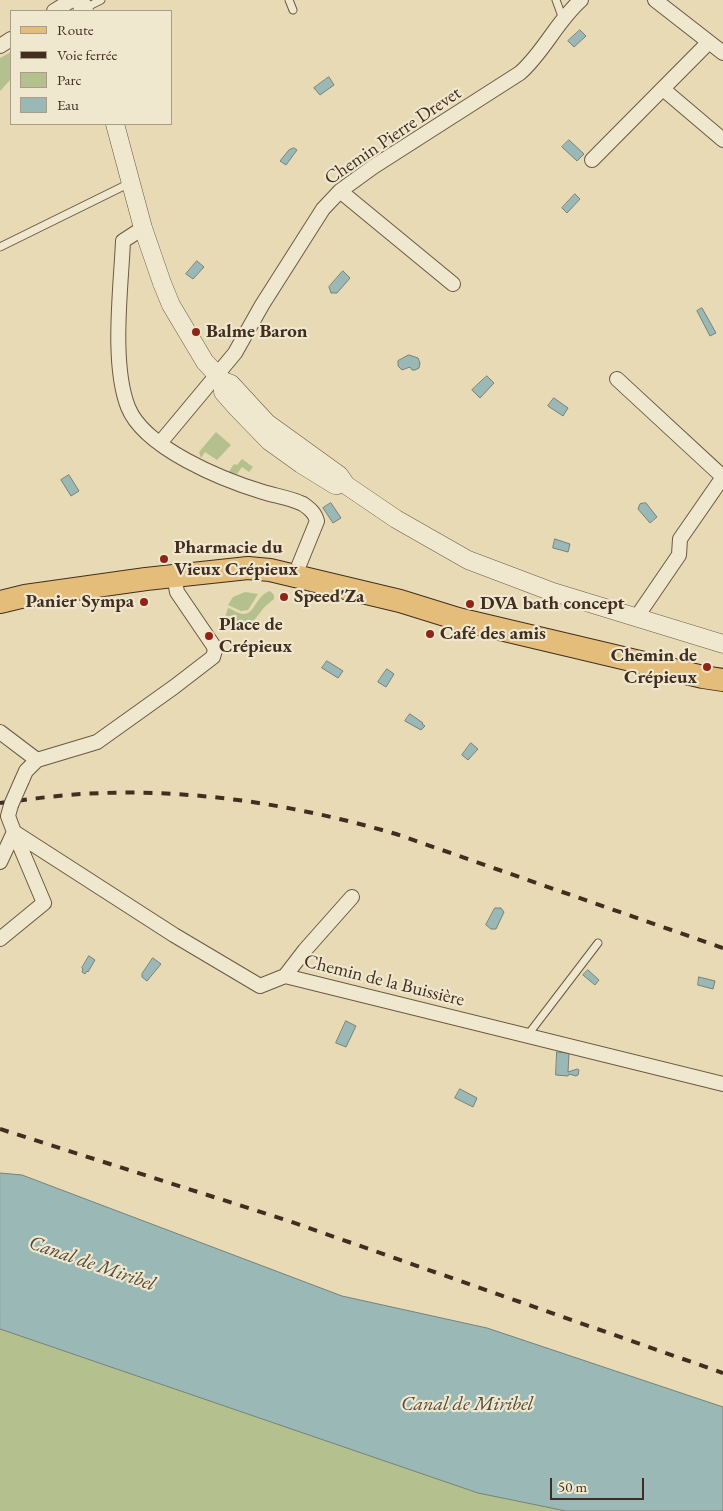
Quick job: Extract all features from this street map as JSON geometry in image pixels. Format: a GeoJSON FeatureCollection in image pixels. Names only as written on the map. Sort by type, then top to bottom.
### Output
{"type":"FeatureCollection","features":[{"type":"Feature","properties":{"kind":"main road"},"geometry":{"type":"LineString","coordinates":[[3,599],[174,576],[248,568],[270,570],[400,601],[458,619],[723,680]]}},
{"type":"Feature","properties":{"kind":"street","name":"Chemin Pierre Drevet"},"geometry":{"type":"LineString","coordinates":[[160,443],[220,378],[262,305],[323,209],[340,191],[373,167],[520,73],[536,58],[563,19],[581,0]]}},
{"type":"Feature","properties":{"kind":"street"},"geometry":{"type":"LineString","coordinates":[[655,0],[723,53]]}},
{"type":"Feature","properties":{"kind":"street"},"geometry":{"type":"LineString","coordinates":[[58,10],[80,5]]}},
{"type":"Feature","properties":{"kind":"street"},"geometry":{"type":"LineString","coordinates":[[592,160],[709,42]]}},
{"type":"Feature","properties":{"kind":"street"},"geometry":{"type":"LineString","coordinates":[[663,89],[723,140]]}},
{"type":"Feature","properties":{"kind":"street"},"geometry":{"type":"LineString","coordinates":[[114,125],[153,261],[171,305],[205,362],[220,378],[231,384],[267,423],[339,475],[346,485],[396,519],[468,560],[550,591],[723,644]]}},
{"type":"Feature","properties":{"kind":"street"},"geometry":{"type":"LineString","coordinates":[[340,191],[453,284]]}},
{"type":"Feature","properties":{"kind":"street"},"geometry":{"type":"LineString","coordinates":[[143,228],[123,240],[118,330],[120,371],[128,409],[145,433],[195,465],[226,480],[263,493],[289,499],[310,509],[317,521],[295,575]]}},
{"type":"Feature","properties":{"kind":"street"},"geometry":{"type":"LineString","coordinates":[[617,379],[723,477],[680,539],[679,555],[636,618]]}},
{"type":"Feature","properties":{"kind":"street"},"geometry":{"type":"LineString","coordinates":[[0,862],[11,805],[26,771],[36,760],[96,742],[213,657],[215,650],[213,644],[176,592],[174,576]]}},
{"type":"Feature","properties":{"kind":"street"},"geometry":{"type":"LineString","coordinates":[[0,732],[36,760]]}},
{"type":"Feature","properties":{"kind":"street"},"geometry":{"type":"LineString","coordinates":[[0,939],[44,902],[8,827]]}},
{"type":"Feature","properties":{"kind":"street","name":"Chemin de la Buissière"},"geometry":{"type":"LineString","coordinates":[[8,827],[174,935],[260,986],[285,976],[723,1084]]}},
{"type":"Feature","properties":{"kind":"street"},"geometry":{"type":"LineString","coordinates":[[285,976],[305,950],[352,897]]}},
{"type":"Feature","properties":{"kind":"lane"},"geometry":{"type":"LineString","coordinates":[[80,5],[101,0]]}},
{"type":"Feature","properties":{"kind":"lane"},"geometry":{"type":"LineString","coordinates":[[289,0],[293,10]]}},
{"type":"Feature","properties":{"kind":"lane"},"geometry":{"type":"LineString","coordinates":[[556,0],[563,19]]}},
{"type":"Feature","properties":{"kind":"lane"},"geometry":{"type":"LineString","coordinates":[[0,247],[131,183]]}},
{"type":"Feature","properties":{"kind":"lane"},"geometry":{"type":"LineString","coordinates":[[527,1036],[598,943]]}},
{"type":"Feature","properties":{"kind":"green space"},"geometry":{"type":"Polygon","coordinates":[[[10,53],[10,80],[0,91],[0,58],[10,53]]]}},
{"type":"Feature","properties":{"kind":"green space"},"geometry":{"type":"Polygon","coordinates":[[[216,432],[231,445],[217,460],[205,452],[201,458],[199,452],[216,432]]]}},
{"type":"Feature","properties":{"kind":"green space"},"geometry":{"type":"Polygon","coordinates":[[[242,459],[253,467],[249,472],[242,467],[233,476],[228,473],[234,464],[237,465],[242,459]]]}},
{"type":"Feature","properties":{"kind":"green space"},"geometry":{"type":"Polygon","coordinates":[[[270,591],[274,595],[274,599],[249,625],[239,631],[233,631],[228,628],[224,621],[228,608],[239,613],[248,613],[261,597],[270,591]]]}},
{"type":"Feature","properties":{"kind":"green space"},"geometry":{"type":"Polygon","coordinates":[[[245,592],[258,594],[248,610],[241,611],[228,605],[233,597],[245,592]]]}},
{"type":"Feature","properties":{"kind":"green space"},"geometry":{"type":"Polygon","coordinates":[[[0,1329],[478,1493],[566,1511],[0,1511],[0,1329]]]}},
{"type":"Feature","properties":{"kind":"water"},"geometry":{"type":"Polygon","coordinates":[[[580,30],[586,36],[574,47],[568,41],[580,30]]]}},
{"type":"Feature","properties":{"kind":"water"},"geometry":{"type":"Polygon","coordinates":[[[329,77],[334,85],[320,95],[314,88],[329,77]]]}},
{"type":"Feature","properties":{"kind":"water"},"geometry":{"type":"Polygon","coordinates":[[[569,140],[584,154],[577,161],[562,147],[569,140]]]}},
{"type":"Feature","properties":{"kind":"water"},"geometry":{"type":"Polygon","coordinates":[[[294,148],[297,150],[286,165],[280,161],[289,150],[294,148]]]}},
{"type":"Feature","properties":{"kind":"water"},"geometry":{"type":"Polygon","coordinates":[[[575,194],[580,199],[567,213],[562,208],[575,194]]]}},
{"type":"Feature","properties":{"kind":"water"},"geometry":{"type":"Polygon","coordinates":[[[197,261],[204,267],[193,279],[186,274],[197,261]]]}},
{"type":"Feature","properties":{"kind":"water"},"geometry":{"type":"Polygon","coordinates":[[[343,271],[350,278],[337,293],[331,293],[329,287],[343,271]]]}},
{"type":"Feature","properties":{"kind":"water"},"geometry":{"type":"Polygon","coordinates":[[[702,308],[716,333],[710,336],[697,311],[702,308]]]}},
{"type":"Feature","properties":{"kind":"water"},"geometry":{"type":"Polygon","coordinates":[[[409,355],[418,358],[419,368],[412,370],[410,367],[402,370],[398,366],[398,361],[409,355]]]}},
{"type":"Feature","properties":{"kind":"water"},"geometry":{"type":"Polygon","coordinates":[[[487,376],[494,383],[480,398],[472,390],[487,376]]]}},
{"type":"Feature","properties":{"kind":"water"},"geometry":{"type":"Polygon","coordinates":[[[554,398],[568,408],[563,416],[548,406],[554,398]]]}},
{"type":"Feature","properties":{"kind":"water"},"geometry":{"type":"Polygon","coordinates":[[[69,475],[79,491],[71,496],[61,480],[69,475]]]}},
{"type":"Feature","properties":{"kind":"water"},"geometry":{"type":"Polygon","coordinates":[[[331,503],[341,518],[333,523],[323,508],[331,503]]]}},
{"type":"Feature","properties":{"kind":"water"},"geometry":{"type":"Polygon","coordinates":[[[646,503],[657,517],[650,523],[638,509],[640,504],[646,503]]]}},
{"type":"Feature","properties":{"kind":"water"},"geometry":{"type":"Polygon","coordinates":[[[555,539],[570,544],[568,552],[553,548],[555,539]]]}},
{"type":"Feature","properties":{"kind":"water"},"geometry":{"type":"Polygon","coordinates":[[[327,661],[343,671],[338,678],[322,668],[327,661]]]}},
{"type":"Feature","properties":{"kind":"water"},"geometry":{"type":"Polygon","coordinates":[[[387,669],[394,674],[386,687],[378,682],[387,669]]]}},
{"type":"Feature","properties":{"kind":"water"},"geometry":{"type":"Polygon","coordinates":[[[410,714],[423,723],[425,726],[421,730],[405,721],[410,714]]]}},
{"type":"Feature","properties":{"kind":"water"},"geometry":{"type":"Polygon","coordinates":[[[471,743],[478,749],[468,760],[462,755],[471,743]]]}},
{"type":"Feature","properties":{"kind":"water"},"geometry":{"type":"Polygon","coordinates":[[[495,908],[501,908],[504,912],[496,929],[491,929],[486,925],[495,908]]]}},
{"type":"Feature","properties":{"kind":"water"},"geometry":{"type":"Polygon","coordinates":[[[89,956],[95,960],[85,974],[82,972],[82,968],[89,956]]]}},
{"type":"Feature","properties":{"kind":"water"},"geometry":{"type":"Polygon","coordinates":[[[153,958],[161,964],[147,981],[142,977],[142,974],[153,958]]]}},
{"type":"Feature","properties":{"kind":"water"},"geometry":{"type":"Polygon","coordinates":[[[588,970],[599,980],[595,985],[583,975],[588,970]]]}},
{"type":"Feature","properties":{"kind":"water"},"geometry":{"type":"Polygon","coordinates":[[[699,977],[715,981],[713,989],[698,985],[699,977]]]}},
{"type":"Feature","properties":{"kind":"water"},"geometry":{"type":"Polygon","coordinates":[[[346,1021],[356,1026],[346,1047],[336,1043],[346,1021]]]}},
{"type":"Feature","properties":{"kind":"water"},"geometry":{"type":"Polygon","coordinates":[[[557,1052],[569,1053],[568,1072],[577,1069],[579,1070],[578,1075],[556,1075],[557,1052]]]}},
{"type":"Feature","properties":{"kind":"water"},"geometry":{"type":"Polygon","coordinates":[[[460,1089],[477,1098],[473,1107],[455,1098],[460,1089]]]}},
{"type":"Feature","properties":{"kind":"water","name":"Canal de Miribel"},"geometry":{"type":"Polygon","coordinates":[[[0,1173],[22,1175],[342,1296],[487,1328],[723,1407],[723,1511],[566,1511],[478,1493],[0,1329],[0,1173]]]}},
{"type":"Feature","properties":{"kind":"railway"},"geometry":{"type":"LineString","coordinates":[[0,803],[68,795],[151,793],[234,799],[316,814],[396,834],[723,948]]}},
{"type":"Feature","properties":{"kind":"railway"},"geometry":{"type":"LineString","coordinates":[[0,1129],[286,1220],[723,1373]]}},
{"type":"Feature","properties":{"kind":"place","name":"Balme Baron"},"geometry":{"type":"Point","coordinates":[196,332]}},
{"type":"Feature","properties":{"kind":"place","name":"Pharmacie du Vieux Crépieux"},"geometry":{"type":"Point","coordinates":[164,559]}},
{"type":"Feature","properties":{"kind":"place","name":"Speed'Za"},"geometry":{"type":"Point","coordinates":[284,597]}},
{"type":"Feature","properties":{"kind":"place","name":"Panier Sympa"},"geometry":{"type":"Point","coordinates":[144,602]}},
{"type":"Feature","properties":{"kind":"place","name":"DVA bath concept"},"geometry":{"type":"Point","coordinates":[470,604]}},
{"type":"Feature","properties":{"kind":"place","name":"Café des amis"},"geometry":{"type":"Point","coordinates":[430,634]}},
{"type":"Feature","properties":{"kind":"place","name":"Place de Crépieux"},"geometry":{"type":"Point","coordinates":[209,636]}},
{"type":"Feature","properties":{"kind":"place","name":"Chemin de Crépieux"},"geometry":{"type":"Point","coordinates":[707,667]}}]}
